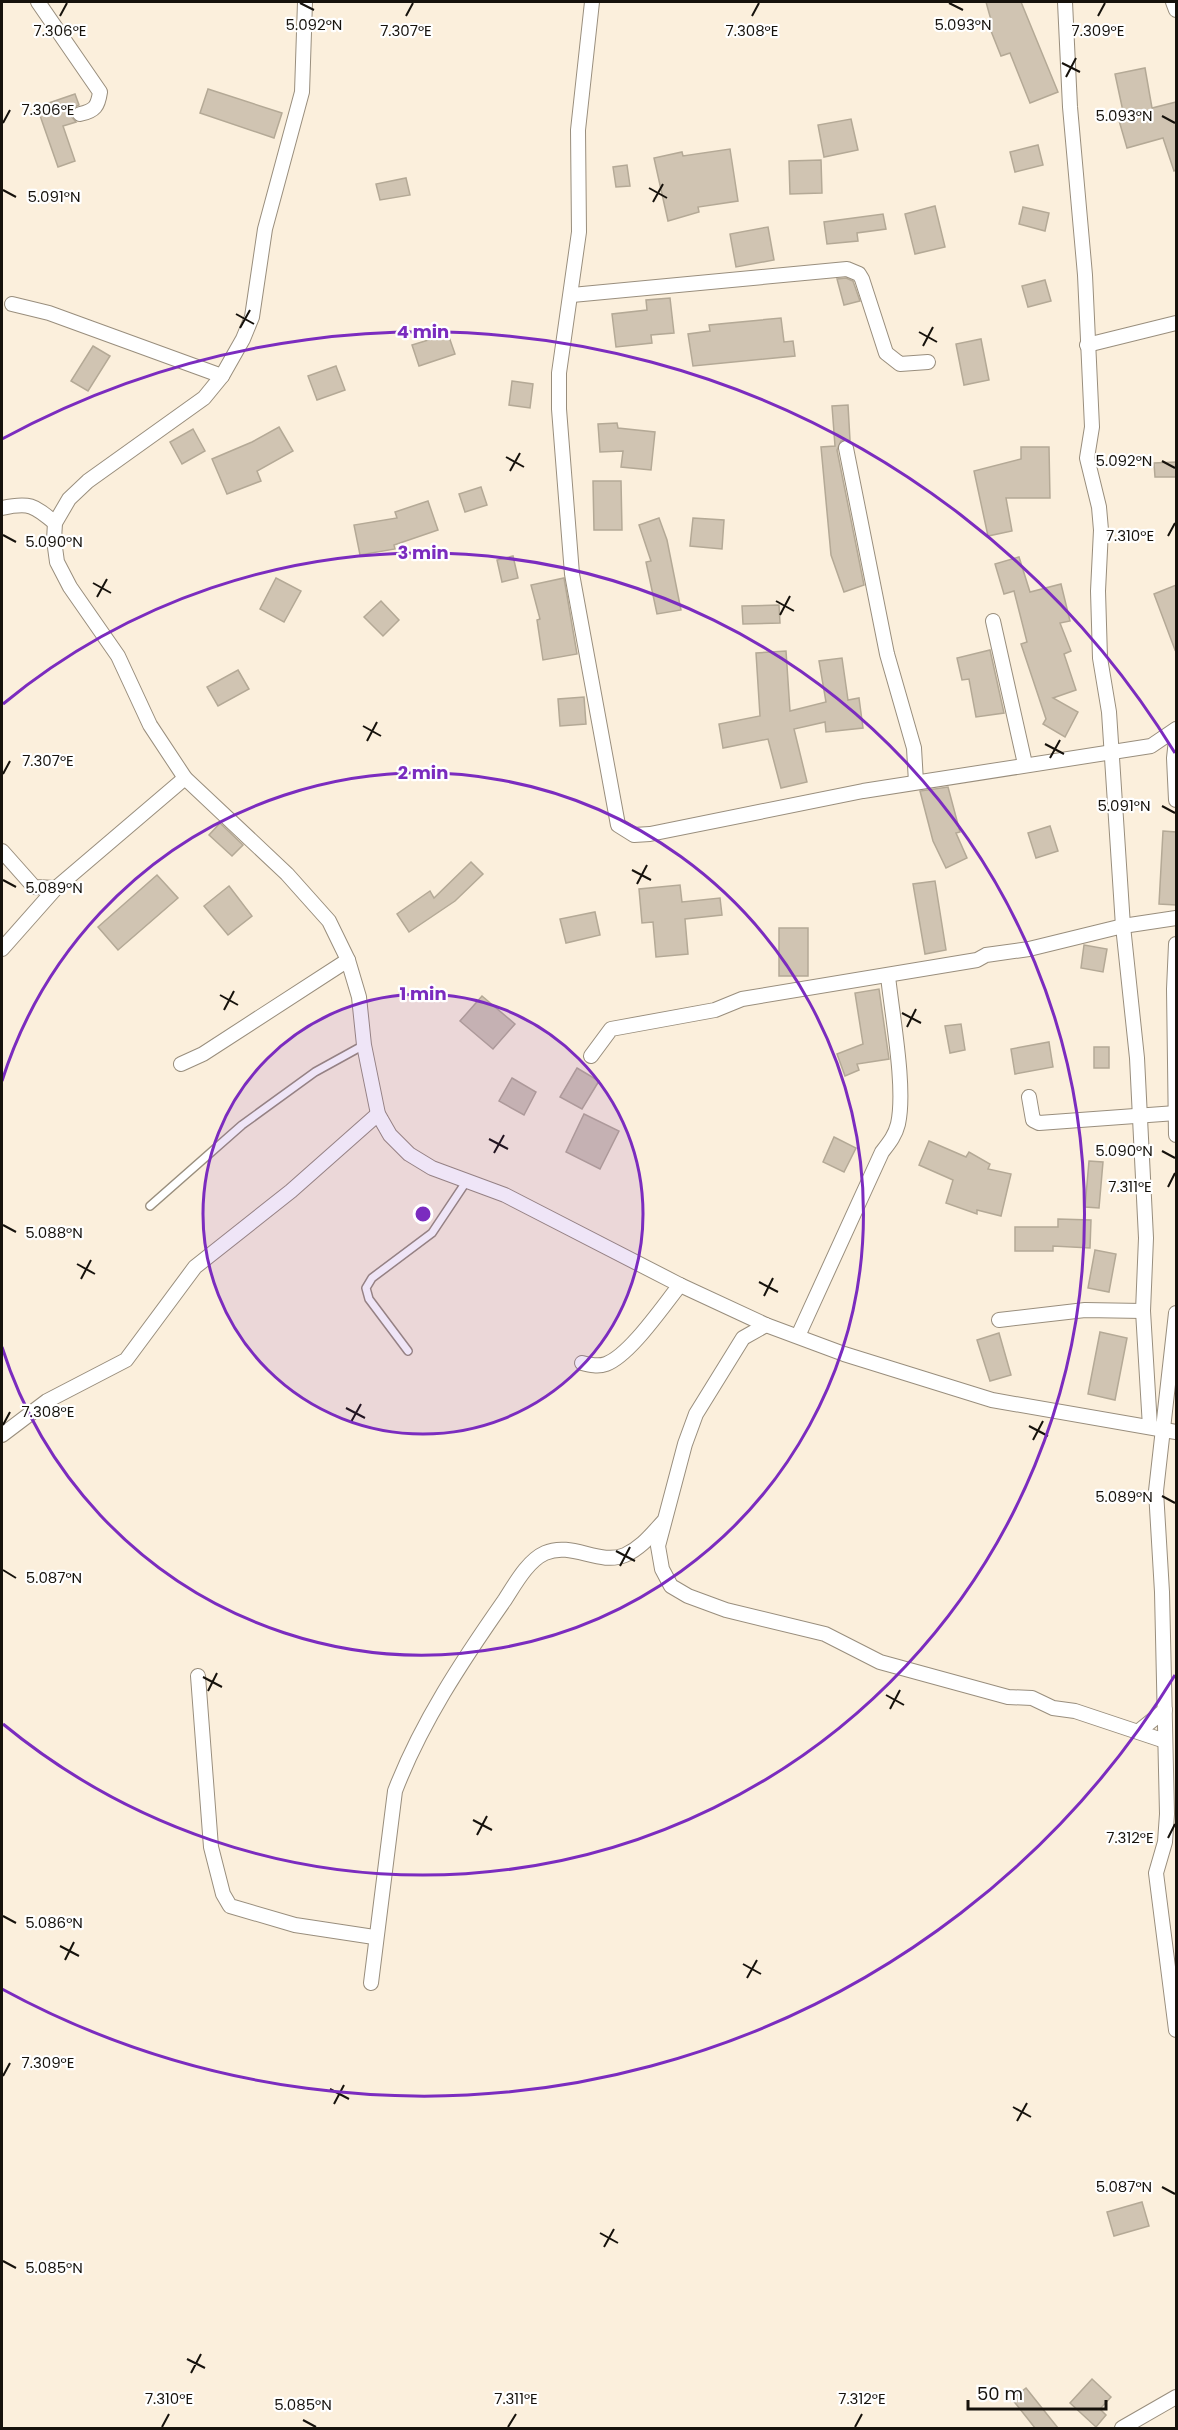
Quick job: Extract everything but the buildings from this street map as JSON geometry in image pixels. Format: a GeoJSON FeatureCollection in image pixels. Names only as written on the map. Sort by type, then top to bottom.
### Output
{"type":"FeatureCollection","features":[{"type":"Feature","properties":{"kind":"street"},"geometry":{"type":"LineString","coordinates":[[38,2],[100,92],[98,105],[90,112],[80,114]]}},
{"type":"Feature","properties":{"kind":"street"},"geometry":{"type":"LineString","coordinates":[[305,2],[302,93],[265,229],[252,317],[222,376],[204,398],[88,481],[69,499],[56,523],[57,562],[70,587],[118,656],[150,725],[185,778],[311,898],[329,921],[348,960],[359,997],[364,1046],[378,1114],[390,1135],[409,1154],[432,1168],[468,1179],[514,1199],[680,1285],[766,1325],[992,1400],[1170,1431]]}},
{"type":"Feature","properties":{"kind":"street"},"geometry":{"type":"LineString","coordinates":[[592,2],[578,130],[579,232],[572,295],[559,373],[560,435],[572,574],[618,825],[634,835],[650,834],[916,782],[1150,746],[1176,729]]}},
{"type":"Feature","properties":{"kind":"street"},"geometry":{"type":"LineString","coordinates":[[1065,2],[1069,95],[1085,275],[1092,427],[1087,458],[1099,507],[1099,634],[1112,752],[1114,813],[1140,1115],[1146,1238],[1143,1311],[1150,1427]]}},
{"type":"Feature","properties":{"kind":"street"},"geometry":{"type":"LineString","coordinates":[[572,295],[848,269],[859,274],[862,279],[886,353],[900,364],[928,362]]}},
{"type":"Feature","properties":{"kind":"street"},"geometry":{"type":"LineString","coordinates":[[12,304],[49,313],[222,376]]}},
{"type":"Feature","properties":{"kind":"street"},"geometry":{"type":"LineString","coordinates":[[1087,345],[1176,324]]}},
{"type":"Feature","properties":{"kind":"street"},"geometry":{"type":"LineString","coordinates":[[846,448],[887,654],[914,748],[916,782]]}},
{"type":"Feature","properties":{"kind":"street"},"geometry":{"type":"LineString","coordinates":[[2,508],[22,504],[37,507],[56,523]]}},
{"type":"Feature","properties":{"kind":"street"},"geometry":{"type":"LineString","coordinates":[[993,621],[1025,764]]}},
{"type":"Feature","properties":{"kind":"street"},"geometry":{"type":"LineString","coordinates":[[1176,740],[1174,758],[1176,800]]}},
{"type":"Feature","properties":{"kind":"street"},"geometry":{"type":"LineString","coordinates":[[1150,746],[1174,758]]}},
{"type":"Feature","properties":{"kind":"street"},"geometry":{"type":"LineString","coordinates":[[2,949],[56,888],[185,778]]}},
{"type":"Feature","properties":{"kind":"street"},"geometry":{"type":"LineString","coordinates":[[2,851],[34,887],[56,888]]}},
{"type":"Feature","properties":{"kind":"street"},"geometry":{"type":"LineString","coordinates":[[591,1056],[611,1029],[715,1010],[742,999],[888,976],[1065,942],[1123,926],[1176,918]]}},
{"type":"Feature","properties":{"kind":"street"},"geometry":{"type":"LineString","coordinates":[[1176,944],[1176,1135]]}},
{"type":"Feature","properties":{"kind":"street"},"geometry":{"type":"LineString","coordinates":[[181,1064],[203,1054],[348,960]]}},
{"type":"Feature","properties":{"kind":"street"},"geometry":{"type":"LineString","coordinates":[[798,1336],[882,1152],[893,1139],[898,1125],[900,1089],[888,976]]}},
{"type":"Feature","properties":{"kind":"street"},"geometry":{"type":"LineString","coordinates":[[1029,1096],[1033,1120],[1039,1123],[1176,1113]]}},
{"type":"Feature","properties":{"kind":"street"},"geometry":{"type":"LineString","coordinates":[[2,1435],[47,1401],[126,1360],[142,1342],[195,1267],[291,1191],[378,1114]]}},
{"type":"Feature","properties":{"kind":"street"},"geometry":{"type":"LineString","coordinates":[[582,1363],[593,1366],[614,1360],[641,1334],[680,1285]]}},
{"type":"Feature","properties":{"kind":"street"},"geometry":{"type":"LineString","coordinates":[[999,1320],[1084,1310],[1143,1311]]}},
{"type":"Feature","properties":{"kind":"street"},"geometry":{"type":"LineString","coordinates":[[737,1312],[743,1338]]}},
{"type":"Feature","properties":{"kind":"street"},"geometry":{"type":"LineString","coordinates":[[1176,1313],[1170,1431],[1156,1491],[1162,1592],[1167,1830],[1155,1873],[1176,2030]]}},
{"type":"Feature","properties":{"kind":"street"},"geometry":{"type":"LineString","coordinates":[[766,1325],[743,1338],[696,1414],[663,1522],[658,1546],[662,1569],[671,1586],[688,1596],[769,1622],[825,1634],[880,1662],[1008,1698],[1032,1698],[1053,1708],[1075,1711],[1165,1741]]}},
{"type":"Feature","properties":{"kind":"street"},"geometry":{"type":"LineString","coordinates":[[371,1983],[374,1937],[394,1791],[404,1766],[463,1659],[522,1574],[542,1554],[558,1548],[576,1550],[604,1558],[623,1556],[642,1544],[663,1522]]}},
{"type":"Feature","properties":{"kind":"street"},"geometry":{"type":"LineString","coordinates":[[198,1676],[212,1847],[223,1894],[230,1906],[295,1925],[374,1937]]}},
{"type":"Feature","properties":{"kind":"street"},"geometry":{"type":"LineString","coordinates":[[1139,1731],[1165,1710]]}},
{"type":"Feature","properties":{"kind":"street"},"geometry":{"type":"LineString","coordinates":[[1122,2428],[1176,2397]]}},
{"type":"Feature","properties":{"kind":"lane"},"geometry":{"type":"LineString","coordinates":[[150,1206],[242,1125],[315,1072],[364,1046]]}},
{"type":"Feature","properties":{"kind":"lane"},"geometry":{"type":"LineString","coordinates":[[408,1351],[369,1299],[366,1288],[372,1278],[432,1233],[468,1179]]}}]}
